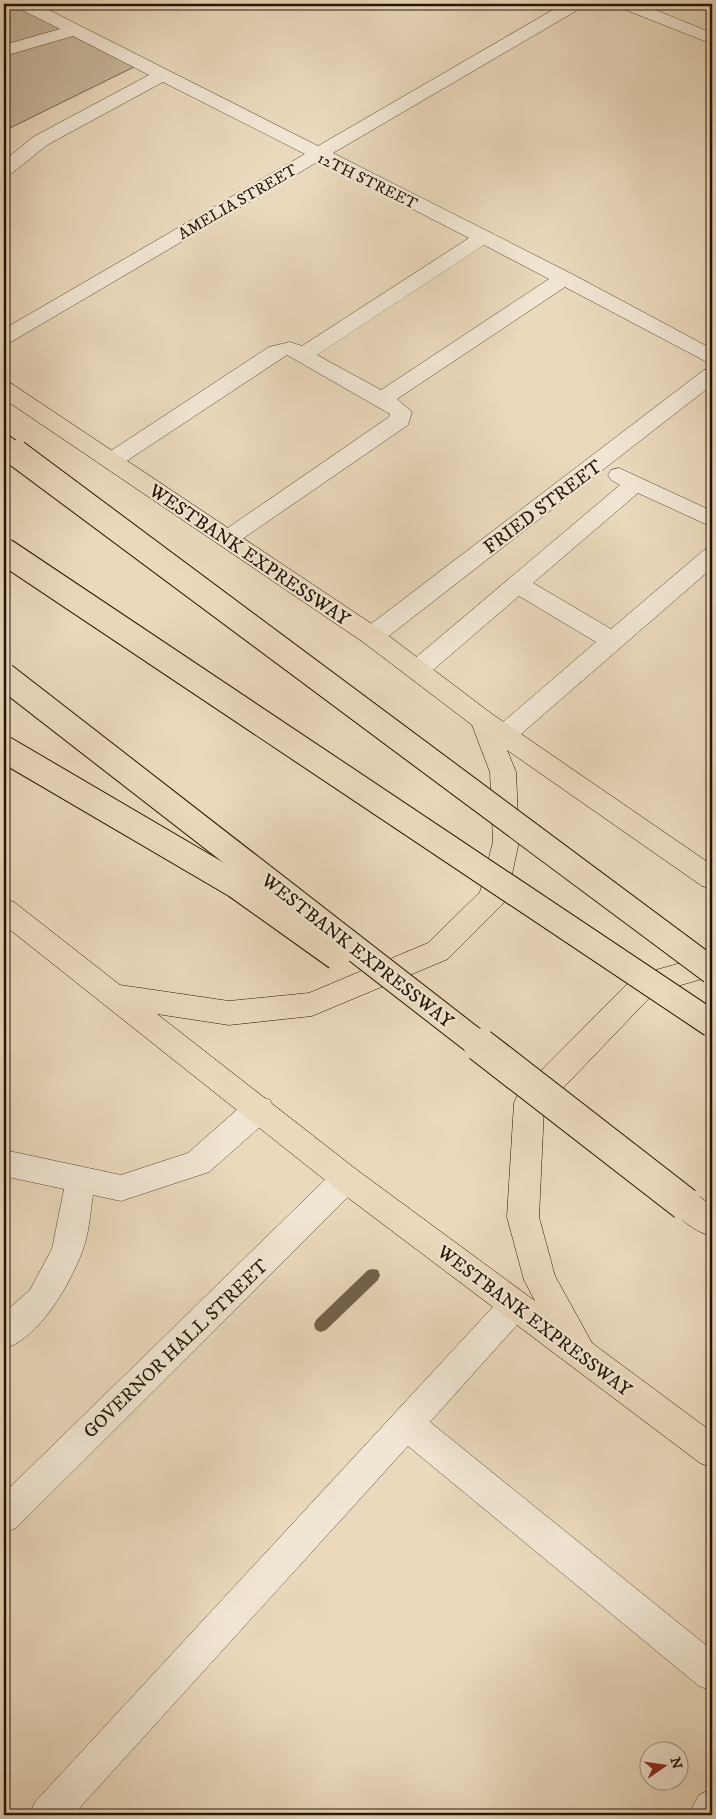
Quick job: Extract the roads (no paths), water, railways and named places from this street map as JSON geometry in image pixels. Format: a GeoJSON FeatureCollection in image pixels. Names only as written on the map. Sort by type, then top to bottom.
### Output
{"type":"FeatureCollection","features":[{"type":"Feature","properties":{"kind":"main road","name":"WESTBANK EXPRESSWAY"},"geometry":{"type":"LineString","coordinates":[[4,389],[372,636],[493,728],[712,879]]}},
{"type":"Feature","properties":{"kind":"main road"},"geometry":{"type":"LineString","coordinates":[[4,444],[712,971]]}},
{"type":"Feature","properties":{"kind":"main road"},"geometry":{"type":"LineString","coordinates":[[4,551],[712,1024]]}},
{"type":"Feature","properties":{"kind":"main road","name":"WESTBANK EXPRESSWAY"},"geometry":{"type":"LineString","coordinates":[[4,676],[712,1223]]}},
{"type":"Feature","properties":{"kind":"main road"},"geometry":{"type":"LineString","coordinates":[[113,996],[229,1013],[312,1004],[438,951],[493,897],[506,842],[503,772],[493,728]]}},
{"type":"Feature","properties":{"kind":"main road"},"geometry":{"type":"LineString","coordinates":[[4,749],[236,885],[685,1204]]}},
{"type":"Feature","properties":{"kind":"main road","name":"WESTBANK EXPRESSWAY"},"geometry":{"type":"LineString","coordinates":[[4,910],[346,1179],[581,1352],[712,1452]]}},
{"type":"Feature","properties":{"kind":"main road"},"geometry":{"type":"LineString","coordinates":[[581,1352],[540,1280],[524,1217],[529,1103],[645,984],[712,965]]}},
{"type":"Feature","properties":{"kind":"street","name":"12TH STREET"},"geometry":{"type":"LineString","coordinates":[[24,4],[316,154],[565,278],[712,357]]}},
{"type":"Feature","properties":{"kind":"street","name":"AMELIA STREET"},"geometry":{"type":"LineString","coordinates":[[4,338],[575,4]]}},
{"type":"Feature","properties":{"kind":"street"},"geometry":{"type":"LineString","coordinates":[[627,4],[712,39]]}},
{"type":"Feature","properties":{"kind":"street"},"geometry":{"type":"LineString","coordinates":[[4,51],[75,30]]}},
{"type":"Feature","properties":{"kind":"street"},"geometry":{"type":"LineString","coordinates":[[4,170],[40,142],[162,75]]}},
{"type":"Feature","properties":{"kind":"street"},"geometry":{"type":"LineString","coordinates":[[304,354],[483,237]]}},
{"type":"Feature","properties":{"kind":"street"},"geometry":{"type":"LineString","coordinates":[[382,399],[565,278]]}},
{"type":"Feature","properties":{"kind":"street"},"geometry":{"type":"LineString","coordinates":[[111,461],[276,351],[290,348],[304,354],[382,399],[400,412],[400,420],[227,538]]}},
{"type":"Feature","properties":{"kind":"street","name":"FRIED STREET"},"geometry":{"type":"LineString","coordinates":[[372,636],[712,375]]}},
{"type":"Feature","properties":{"kind":"street"},"geometry":{"type":"LineString","coordinates":[[597,464],[712,520]]}},
{"type":"Feature","properties":{"kind":"street"},"geometry":{"type":"LineString","coordinates":[[417,670],[636,483]]}},
{"type":"Feature","properties":{"kind":"street"},"geometry":{"type":"LineString","coordinates":[[493,728],[613,641],[712,555]]}},
{"type":"Feature","properties":{"kind":"street"},"geometry":{"type":"LineString","coordinates":[[518,585],[613,641]]}},
{"type":"Feature","properties":{"kind":"street"},"geometry":{"type":"LineString","coordinates":[[4,1163],[121,1188],[198,1162],[258,1109]]}},
{"type":"Feature","properties":{"kind":"street"},"geometry":{"type":"LineString","coordinates":[[4,1334],[41,1300],[67,1251],[81,1179]]}},
{"type":"Feature","properties":{"kind":"street","name":"GOVERNOR HALL STREET"},"geometry":{"type":"LineString","coordinates":[[4,1516],[346,1179]]}},
{"type":"Feature","properties":{"kind":"street"},"geometry":{"type":"LineString","coordinates":[[48,1815],[515,1305]]}},
{"type":"Feature","properties":{"kind":"street"},"geometry":{"type":"LineString","coordinates":[[407,1424],[712,1673]]}},
{"type":"Feature","properties":{"kind":"street"},"geometry":{"type":"LineString","coordinates":[[708,1815],[712,1808]]}},
{"type":"Feature","properties":{"kind":"waterway"},"geometry":{"type":"LineString","coordinates":[[321,1325],[373,1275]]}}]}
